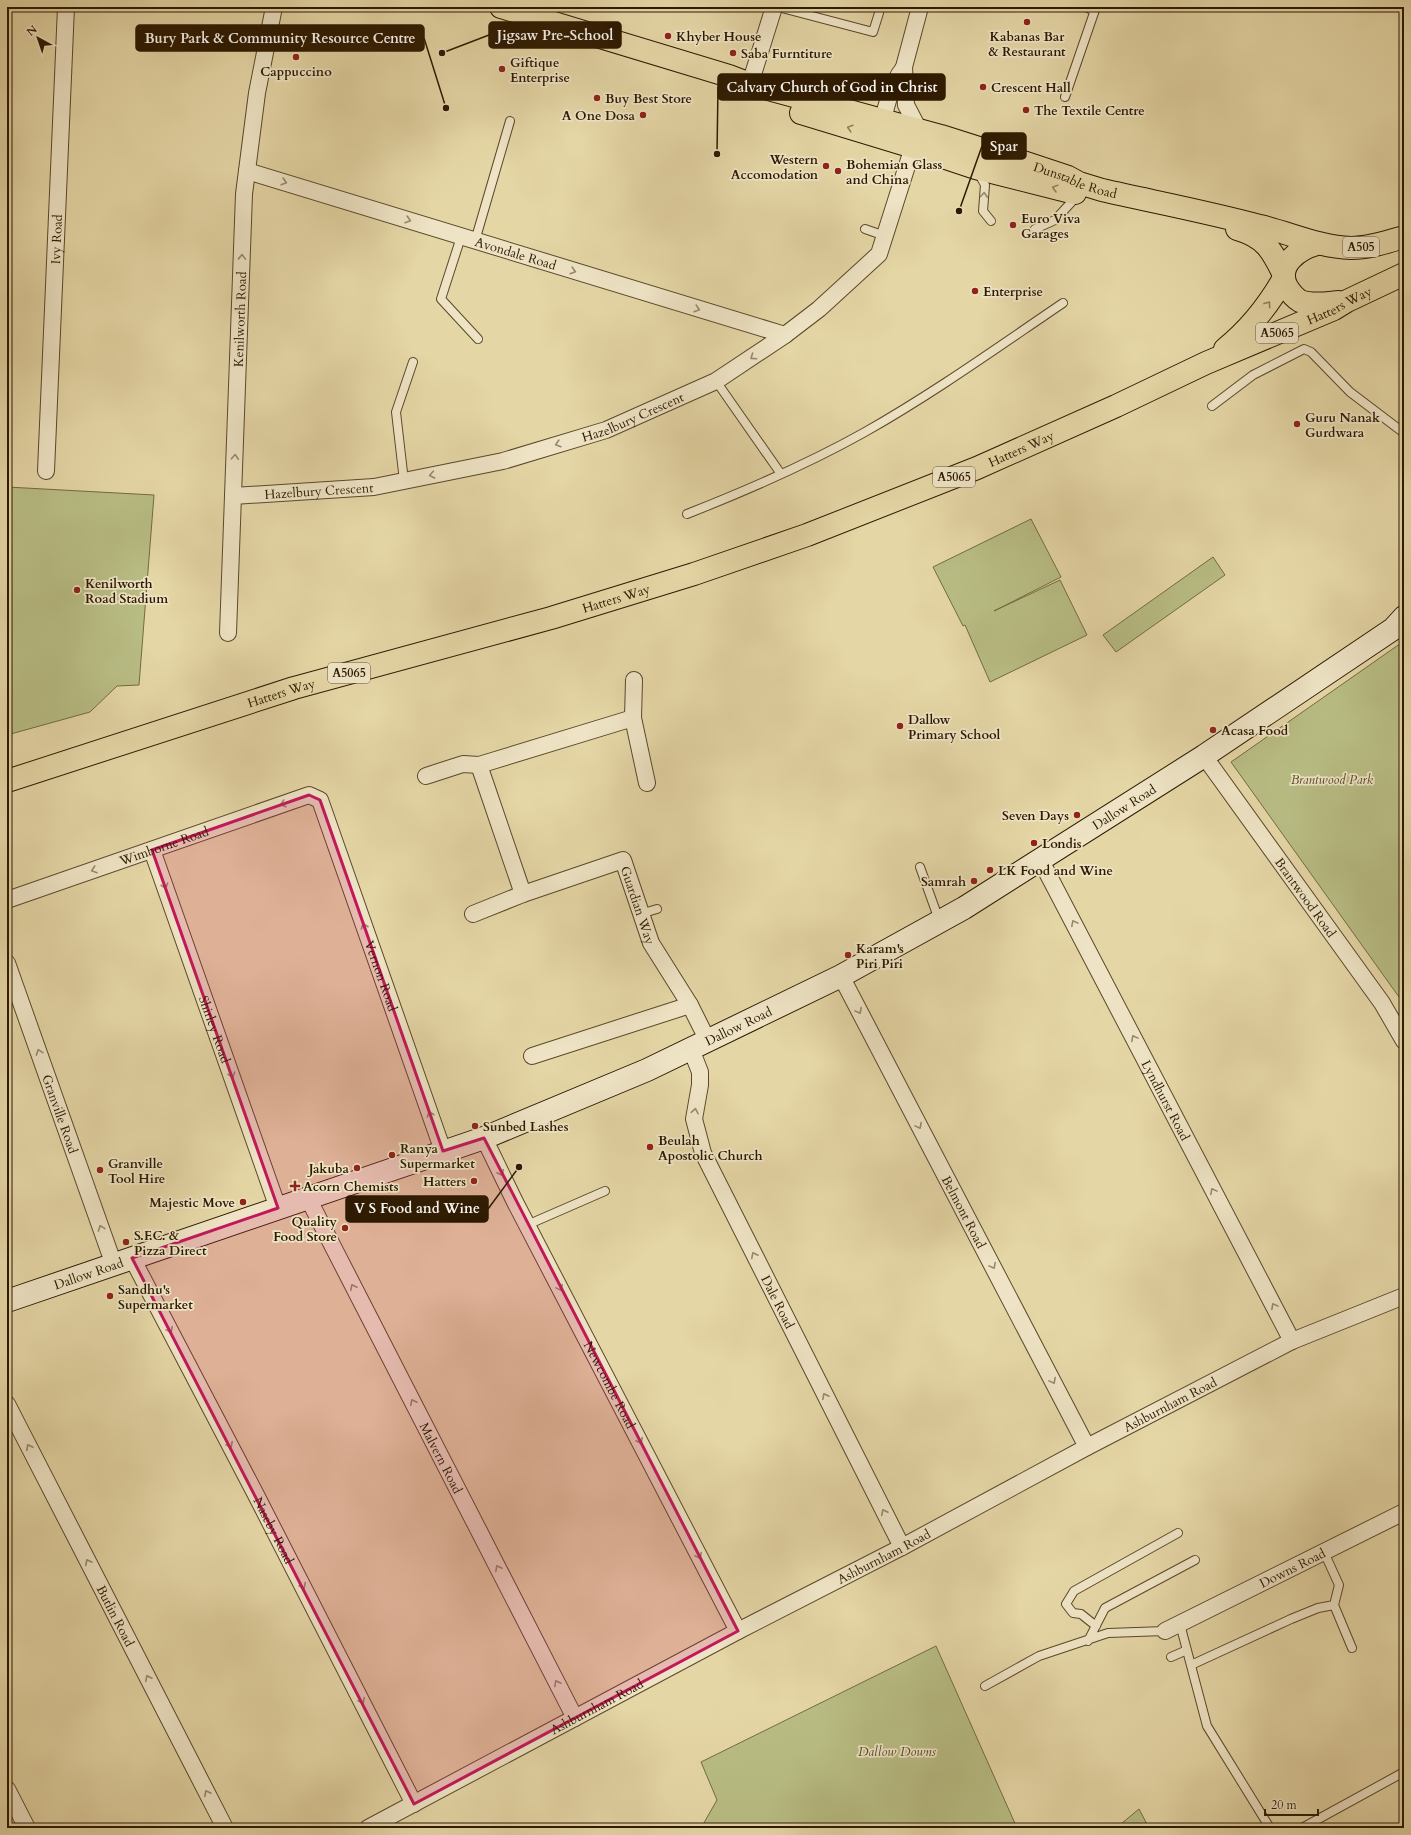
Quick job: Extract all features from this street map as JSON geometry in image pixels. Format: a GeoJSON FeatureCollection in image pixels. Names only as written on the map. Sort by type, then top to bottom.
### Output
{"type":"FeatureCollection","features":[{"type":"Feature","properties":{"kind":"main road","name":"Dunstable Road"},"geometry":{"type":"LineString","coordinates":[[501,7],[729,76],[750,84],[767,103],[1026,163],[1102,190],[1259,225],[1291,234],[1317,244],[1350,248],[1367,246],[1404,237]]}},
{"type":"Feature","properties":{"kind":"main road","name":"Dunstable Road"},"geometry":{"type":"LineString","coordinates":[[916,138],[976,168],[1079,194],[1202,220],[1250,233],[1256,236],[1274,253],[1288,288],[1300,301],[1317,304],[1347,301]]}},
{"type":"Feature","properties":{"kind":"main road","name":"Hatters Way"},"geometry":{"type":"LineString","coordinates":[[1206,363],[1240,336],[1257,319],[1273,297],[1284,276],[1287,264],[1296,254],[1307,247],[1317,244]]}},
{"type":"Feature","properties":{"kind":"main road","name":"Hatters Way"},"geometry":{"type":"LineString","coordinates":[[7,781],[294,688],[551,618],[694,574],[807,535],[977,468],[1116,406],[1206,363],[1334,309],[1347,301],[1404,274]]}},
{"type":"Feature","properties":{"kind":"street","name":"Ivy Road"},"geometry":{"type":"LineString","coordinates":[[46,471],[66,7]]}},
{"type":"Feature","properties":{"kind":"street","name":"Kenilworth Road"},"geometry":{"type":"LineString","coordinates":[[228,633],[244,194],[258,93],[274,7]]}},
{"type":"Feature","properties":{"kind":"street"},"geometry":{"type":"LineString","coordinates":[[750,84],[774,7]]}},
{"type":"Feature","properties":{"kind":"street"},"geometry":{"type":"LineString","coordinates":[[883,130],[895,83],[904,67],[920,7]]}},
{"type":"Feature","properties":{"kind":"street"},"geometry":{"type":"LineString","coordinates":[[904,67],[906,105],[916,138]]}},
{"type":"Feature","properties":{"kind":"street","name":"Hazelbury Crescent"},"geometry":{"type":"LineString","coordinates":[[233,496],[374,487],[503,461],[606,430],[716,381],[785,335],[819,309],[879,254],[916,138]]}},
{"type":"Feature","properties":{"kind":"street","name":"Avondale Road"},"geometry":{"type":"LineString","coordinates":[[247,171],[785,335]]}},
{"type":"Feature","properties":{"kind":"street","name":"Dallow Road"},"geometry":{"type":"LineString","coordinates":[[7,1302],[484,1138],[647,1070],[841,976],[940,922],[1204,756],[1393,629],[1404,617]]}},
{"type":"Feature","properties":{"kind":"street"},"geometry":{"type":"LineString","coordinates":[[634,680],[633,718],[647,783]]}},
{"type":"Feature","properties":{"kind":"street"},"geometry":{"type":"LineString","coordinates":[[426,776],[463,764],[480,765],[633,718]]}},
{"type":"Feature","properties":{"kind":"street","name":"Brantwood Road"},"geometry":{"type":"LineString","coordinates":[[1204,756],[1382,1003],[1404,1041]]}},
{"type":"Feature","properties":{"kind":"street"},"geometry":{"type":"LineString","coordinates":[[480,765],[523,894]]}},
{"type":"Feature","properties":{"kind":"street","name":"Wimborne Road"},"geometry":{"type":"LineString","coordinates":[[7,900],[309,795],[320,800]]}},
{"type":"Feature","properties":{"kind":"street","name":"Vernon Road"},"geometry":{"type":"LineString","coordinates":[[320,800],[443,1151]]}},
{"type":"Feature","properties":{"kind":"street","name":"Shirley Road"},"geometry":{"type":"LineString","coordinates":[[152,850],[278,1208]]}},
{"type":"Feature","properties":{"kind":"street","name":"Lyndhurst Road"},"geometry":{"type":"LineString","coordinates":[[1040,859],[1292,1340]]}},
{"type":"Feature","properties":{"kind":"street","name":"Guardian Way"},"geometry":{"type":"LineString","coordinates":[[473,914],[523,894],[623,860],[651,943],[690,1005],[699,1045]]}},
{"type":"Feature","properties":{"kind":"street","name":"Granville Road"},"geometry":{"type":"LineString","coordinates":[[7,962],[123,1261]]}},
{"type":"Feature","properties":{"kind":"street","name":"Belmont Road"},"geometry":{"type":"LineString","coordinates":[[841,976],[1087,1447]]}},
{"type":"Feature","properties":{"kind":"street"},"geometry":{"type":"LineString","coordinates":[[532,1056],[690,1005]]}},
{"type":"Feature","properties":{"kind":"street","name":"Dale Road"},"geometry":{"type":"LineString","coordinates":[[699,1045],[700,1085],[694,1120],[702,1153],[902,1547]]}},
{"type":"Feature","properties":{"kind":"street","name":"Newcombe Road"},"geometry":{"type":"LineString","coordinates":[[484,1138],[527,1225],[738,1631]]}},
{"type":"Feature","properties":{"kind":"street","name":"Malvern Road"},"geometry":{"type":"LineString","coordinates":[[308,1198],[575,1718]]}},
{"type":"Feature","properties":{"kind":"street","name":"Naseby Road"},"geometry":{"type":"LineString","coordinates":[[123,1261],[262,1506],[414,1804]]}},
{"type":"Feature","properties":{"kind":"street","name":"Ashburnham Road"},"geometry":{"type":"LineString","coordinates":[[368,1828],[738,1631],[902,1547],[1087,1447],[1292,1340],[1404,1296]]}},
{"type":"Feature","properties":{"kind":"street","name":"Butlin Road"},"geometry":{"type":"LineString","coordinates":[[7,1404],[225,1828]]}},
{"type":"Feature","properties":{"kind":"street","name":"Downs Road"},"geometry":{"type":"LineString","coordinates":[[1165,1631],[1404,1512]]}},
{"type":"Feature","properties":{"kind":"street"},"geometry":{"type":"LineString","coordinates":[[7,1789],[28,1828]]}},
{"type":"Feature","properties":{"kind":"lane"},"geometry":{"type":"LineString","coordinates":[[778,7],[873,32],[879,13]]}},
{"type":"Feature","properties":{"kind":"lane"},"geometry":{"type":"LineString","coordinates":[[1065,97],[1095,9],[1086,7]]}},
{"type":"Feature","properties":{"kind":"lane"},"geometry":{"type":"LineString","coordinates":[[478,339],[441,299],[468,239],[510,121]]}},
{"type":"Feature","properties":{"kind":"lane"},"geometry":{"type":"LineString","coordinates":[[976,168],[985,185],[983,211],[991,221]]}},
{"type":"Feature","properties":{"kind":"lane"},"geometry":{"type":"LineString","coordinates":[[1035,228],[1055,220],[1079,194]]}},
{"type":"Feature","properties":{"kind":"lane"},"geometry":{"type":"LineString","coordinates":[[865,229],[885,236]]}},
{"type":"Feature","properties":{"kind":"lane"},"geometry":{"type":"LineString","coordinates":[[686,514],[751,489],[865,432],[965,370],[1063,303]]}},
{"type":"Feature","properties":{"kind":"lane"},"geometry":{"type":"LineString","coordinates":[[1212,406],[1253,375],[1304,349],[1311,352],[1350,392],[1404,432]]}},
{"type":"Feature","properties":{"kind":"lane"},"geometry":{"type":"LineString","coordinates":[[404,481],[396,412],[413,362]]}},
{"type":"Feature","properties":{"kind":"lane"},"geometry":{"type":"LineString","coordinates":[[716,381],[781,474]]}},
{"type":"Feature","properties":{"kind":"lane"},"geometry":{"type":"LineString","coordinates":[[920,867],[940,922]]}},
{"type":"Feature","properties":{"kind":"lane"},"geometry":{"type":"LineString","coordinates":[[640,914],[657,909]]}},
{"type":"Feature","properties":{"kind":"lane"},"geometry":{"type":"LineString","coordinates":[[527,1225],[604,1191]]}},
{"type":"Feature","properties":{"kind":"lane"},"geometry":{"type":"LineString","coordinates":[[1096,1626],[1081,1614],[1073,1613],[1066,1604],[1074,1590],[1178,1533]]}},
{"type":"Feature","properties":{"kind":"lane"},"geometry":{"type":"LineString","coordinates":[[1324,1552],[1339,1585],[1334,1605],[1352,1648]]}},
{"type":"Feature","properties":{"kind":"lane"},"geometry":{"type":"LineString","coordinates":[[1088,1641],[1105,1608],[1195,1560]]}},
{"type":"Feature","properties":{"kind":"lane"},"geometry":{"type":"LineString","coordinates":[[1191,1665],[1290,1619],[1318,1608],[1334,1605]]}},
{"type":"Feature","properties":{"kind":"lane"},"geometry":{"type":"LineString","coordinates":[[1180,1624],[1207,1726],[1270,1828]]}},
{"type":"Feature","properties":{"kind":"lane"},"geometry":{"type":"LineString","coordinates":[[985,1686],[1039,1656],[1088,1641],[1108,1633],[1165,1631]]}},
{"type":"Feature","properties":{"kind":"lane"},"geometry":{"type":"LineString","coordinates":[[1171,1657],[1187,1650]]}},
{"type":"Feature","properties":{"kind":"lane"},"geometry":{"type":"LineString","coordinates":[[1302,1828],[1404,1772]]}},
{"type":"Feature","properties":{"kind":"highlighted area"},"geometry":{"type":"Polygon","coordinates":[[[309,795],[320,800],[443,1151],[484,1138],[738,1631],[414,1804],[132,1258],[278,1208],[152,850],[309,795]]]}},
{"type":"Feature","properties":{"kind":"green space","name":"Kenilworth Road Stadium"},"geometry":{"type":"Polygon","coordinates":[[[7,487],[154,495],[139,685],[117,686],[90,712],[7,735],[7,487]]]}},
{"type":"Feature","properties":{"kind":"green space"},"geometry":{"type":"Polygon","coordinates":[[[1031,519],[1061,577],[994,611],[1060,580],[1087,635],[990,682],[965,625],[963,626],[933,567],[1031,519]]]}},
{"type":"Feature","properties":{"kind":"green space"},"geometry":{"type":"Polygon","coordinates":[[[1213,557],[1225,575],[1116,652],[1103,635],[1213,557]]]}},
{"type":"Feature","properties":{"kind":"green space","name":"Brantwood Park"},"geometry":{"type":"Polygon","coordinates":[[[1404,641],[1404,1004],[1231,762],[1404,641]]]}},
{"type":"Feature","properties":{"kind":"green space","name":"Dallow Downs"},"geometry":{"type":"Polygon","coordinates":[[[936,1646],[1017,1828],[701,1828],[717,1800],[701,1762],[936,1646]]]}},
{"type":"Feature","properties":{"kind":"green space"},"geometry":{"type":"Polygon","coordinates":[[[1139,1809],[1149,1828],[1116,1828],[1139,1809]]]}},
{"type":"Feature","properties":{"kind":"place","name":"Kabanas Bar & Restaurant"},"geometry":{"type":"Point","coordinates":[1027,22]}},
{"type":"Feature","properties":{"kind":"place","name":"Khyber House"},"geometry":{"type":"Point","coordinates":[668,36]}},
{"type":"Feature","properties":{"kind":"place","name":"Jigsaw Pre-School"},"geometry":{"type":"Point","coordinates":[442,53]}},
{"type":"Feature","properties":{"kind":"place","name":"Saba Furntiture"},"geometry":{"type":"Point","coordinates":[733,53]}},
{"type":"Feature","properties":{"kind":"place","name":"Cappuccino"},"geometry":{"type":"Point","coordinates":[296,57]}},
{"type":"Feature","properties":{"kind":"place","name":"Giftique Enterprise"},"geometry":{"type":"Point","coordinates":[502,69]}},
{"type":"Feature","properties":{"kind":"place","name":"Crescent Hall"},"geometry":{"type":"Point","coordinates":[983,87]}},
{"type":"Feature","properties":{"kind":"place","name":"Buy Best Store"},"geometry":{"type":"Point","coordinates":[597,98]}},
{"type":"Feature","properties":{"kind":"place","name":"Bury Park & Community Resource Centre"},"geometry":{"type":"Point","coordinates":[446,108]}},
{"type":"Feature","properties":{"kind":"place","name":"The Textile Centre"},"geometry":{"type":"Point","coordinates":[1026,110]}},
{"type":"Feature","properties":{"kind":"place","name":"A One Dosa"},"geometry":{"type":"Point","coordinates":[643,115]}},
{"type":"Feature","properties":{"kind":"place","name":"Calvary Church of God in Christ"},"geometry":{"type":"Point","coordinates":[717,154]}},
{"type":"Feature","properties":{"kind":"place","name":"Western Accomodation"},"geometry":{"type":"Point","coordinates":[826,166]}},
{"type":"Feature","properties":{"kind":"place","name":"Bohemian Glass and China"},"geometry":{"type":"Point","coordinates":[838,171]}},
{"type":"Feature","properties":{"kind":"place","name":"Spar"},"geometry":{"type":"Point","coordinates":[959,211]}},
{"type":"Feature","properties":{"kind":"place","name":"Euro Viva Garages"},"geometry":{"type":"Point","coordinates":[1013,225]}},
{"type":"Feature","properties":{"kind":"place","name":"Enterprise"},"geometry":{"type":"Point","coordinates":[975,291]}},
{"type":"Feature","properties":{"kind":"place","name":"Guru Nanak Gurdwara"},"geometry":{"type":"Point","coordinates":[1297,424]}},
{"type":"Feature","properties":{"kind":"place","name":"Kenilworth Road Stadium"},"geometry":{"type":"Point","coordinates":[77,590]}},
{"type":"Feature","properties":{"kind":"place","name":"Dallow Primary School"},"geometry":{"type":"Point","coordinates":[900,726]}},
{"type":"Feature","properties":{"kind":"place","name":"Acasa Food"},"geometry":{"type":"Point","coordinates":[1213,730]}},
{"type":"Feature","properties":{"kind":"place","name":"Seven Days"},"geometry":{"type":"Point","coordinates":[1077,815]}},
{"type":"Feature","properties":{"kind":"place","name":"Londis"},"geometry":{"type":"Point","coordinates":[1034,843]}},
{"type":"Feature","properties":{"kind":"place","name":"LK Food and Wine"},"geometry":{"type":"Point","coordinates":[990,870]}},
{"type":"Feature","properties":{"kind":"place","name":"Samrah"},"geometry":{"type":"Point","coordinates":[974,881]}},
{"type":"Feature","properties":{"kind":"place","name":"Karam's Piri Piri"},"geometry":{"type":"Point","coordinates":[848,955]}},
{"type":"Feature","properties":{"kind":"place","name":"Sunbed Lashes"},"geometry":{"type":"Point","coordinates":[475,1126]}},
{"type":"Feature","properties":{"kind":"place","name":"Beulah Apostolic Church"},"geometry":{"type":"Point","coordinates":[650,1147]}},
{"type":"Feature","properties":{"kind":"place","name":"Ranya Supermarket"},"geometry":{"type":"Point","coordinates":[392,1155]}},
{"type":"Feature","properties":{"kind":"place","name":"V S Food and Wine"},"geometry":{"type":"Point","coordinates":[519,1167]}},
{"type":"Feature","properties":{"kind":"place","name":"Jakuba"},"geometry":{"type":"Point","coordinates":[357,1168]}},
{"type":"Feature","properties":{"kind":"place","name":"Granville Tool Hire"},"geometry":{"type":"Point","coordinates":[100,1170]}},
{"type":"Feature","properties":{"kind":"place","name":"Hatters"},"geometry":{"type":"Point","coordinates":[474,1181]}},
{"type":"Feature","properties":{"kind":"place","name":"Acorn Chemists"},"geometry":{"type":"Point","coordinates":[295,1186]}},
{"type":"Feature","properties":{"kind":"place","name":"Majestic Move"},"geometry":{"type":"Point","coordinates":[243,1202]}},
{"type":"Feature","properties":{"kind":"place","name":"Quality Food Store"},"geometry":{"type":"Point","coordinates":[345,1228]}},
{"type":"Feature","properties":{"kind":"place","name":"S.F.C. & Pizza Direct"},"geometry":{"type":"Point","coordinates":[126,1242]}},
{"type":"Feature","properties":{"kind":"place","name":"Sandhu's Supermarket"},"geometry":{"type":"Point","coordinates":[110,1296]}}]}
